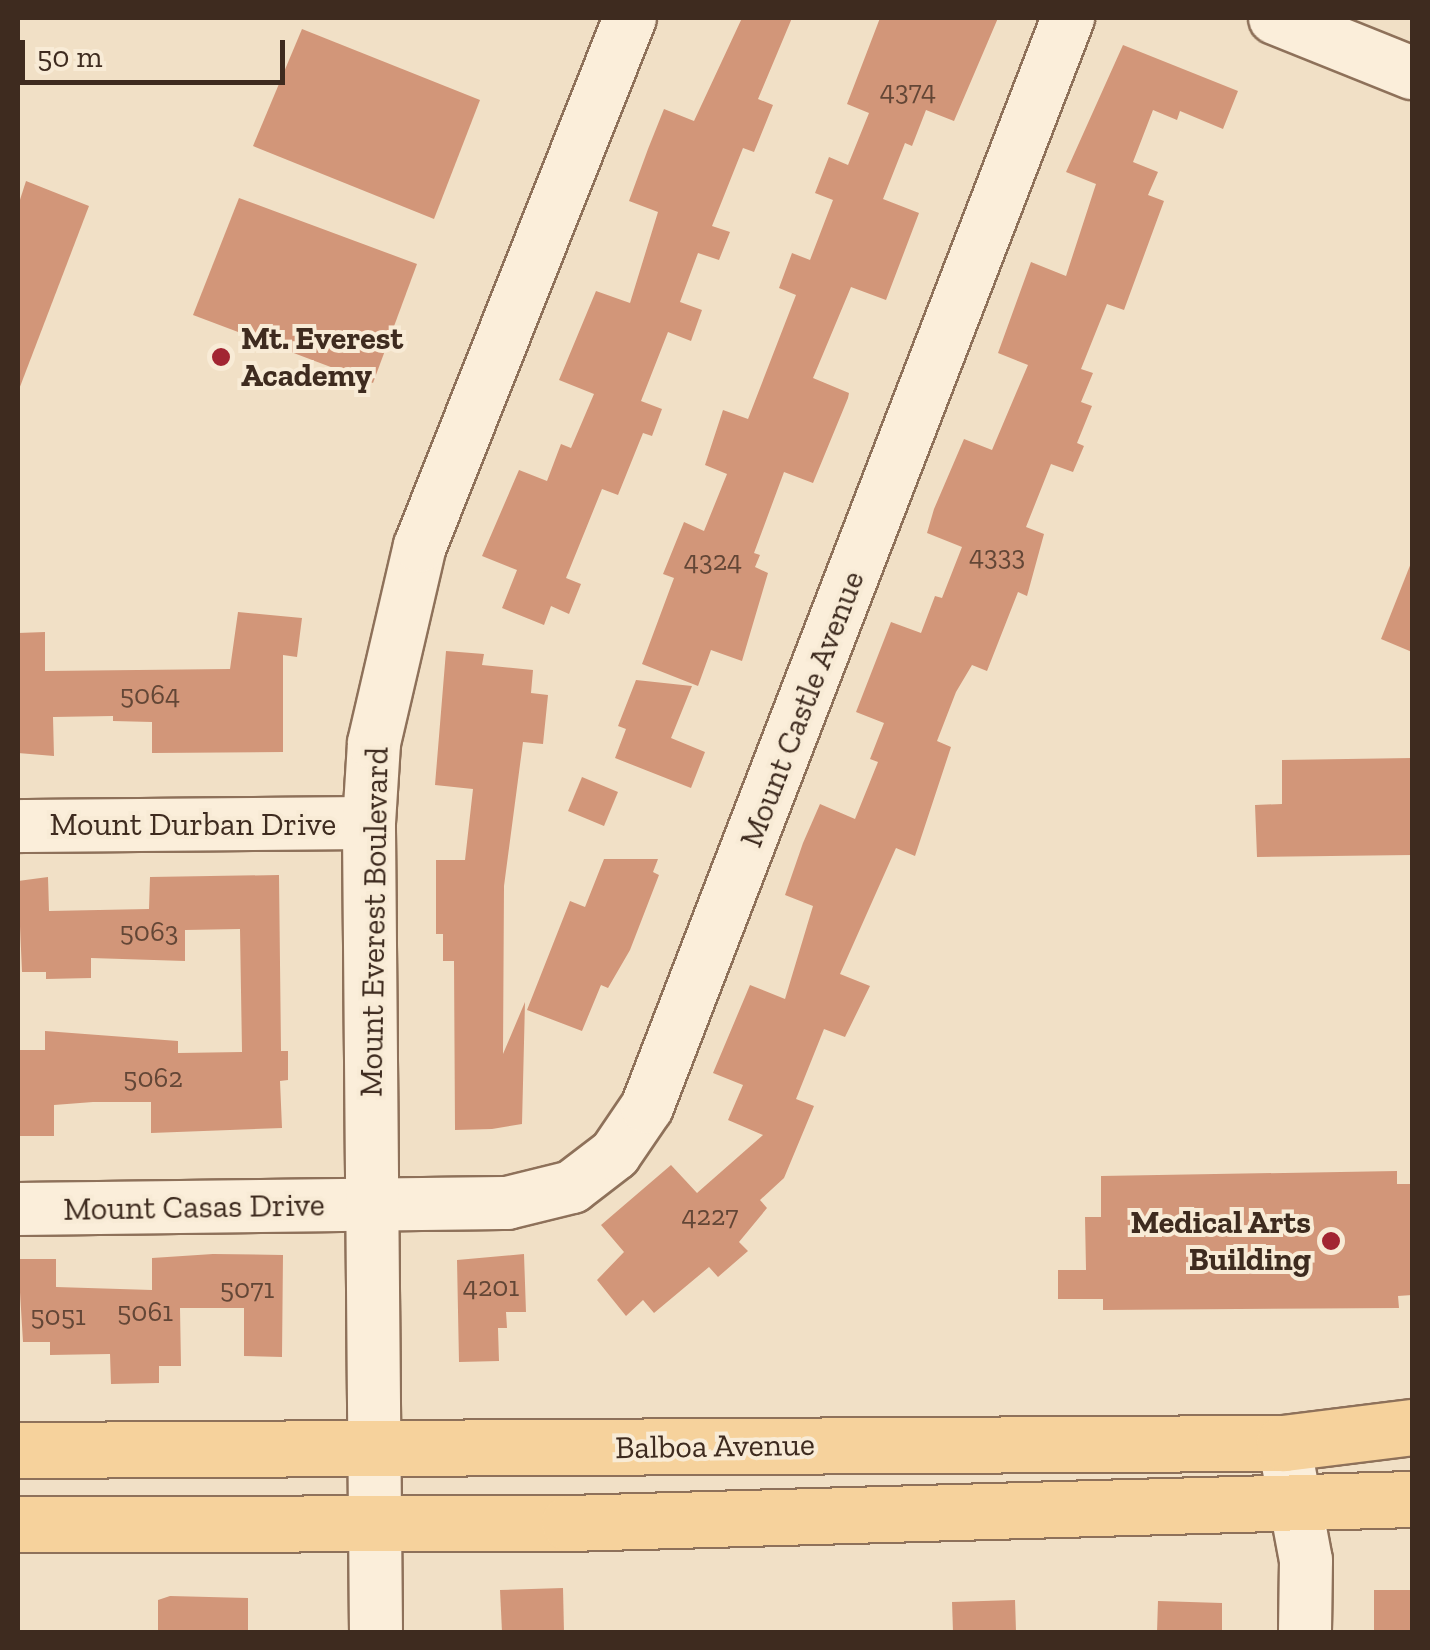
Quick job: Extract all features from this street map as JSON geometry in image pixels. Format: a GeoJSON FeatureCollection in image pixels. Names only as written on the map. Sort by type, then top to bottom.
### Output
{"type":"FeatureCollection","features":[{"type":"Feature","properties":{"kind":"main road","name":"Balboa Avenue"},"geometry":{"type":"LineString","coordinates":[[18,1450],[1284,1442],[1412,1427]]}},
{"type":"Feature","properties":{"kind":"main road"},"geometry":{"type":"LineString","coordinates":[[18,1524],[379,1524],[1412,1499]]}},
{"type":"Feature","properties":{"kind":"street","name":"Mount Everest Boulevard"},"geometry":{"type":"LineString","coordinates":[[376,1632],[379,1524],[369,823],[374,743],[420,546],[630,18]]}},
{"type":"Feature","properties":{"kind":"street","name":"Mount Castle Avenue"},"geometry":{"type":"LineString","coordinates":[[372,1204],[507,1204],[572,1187],[615,1154],[647,1107],[1068,18]]}},
{"type":"Feature","properties":{"kind":"street"},"geometry":{"type":"LineString","coordinates":[[1275,18],[1412,73]]}},
{"type":"Feature","properties":{"kind":"street","name":"Mount Durban Drive"},"geometry":{"type":"LineString","coordinates":[[18,826],[369,823]]}},
{"type":"Feature","properties":{"kind":"street","name":"Mount Casas Drive"},"geometry":{"type":"LineString","coordinates":[[18,1210],[372,1204]]}},
{"type":"Feature","properties":{"kind":"street"},"geometry":{"type":"LineString","coordinates":[[1284,1442],[1306,1560],[1305,1632]]}},
{"type":"Feature","properties":{"kind":"building"},"geometry":{"type":"Polygon","coordinates":[[[742,18],[792,18],[758,99],[773,105],[754,152],[743,148],[712,226],[730,232],[719,260],[698,253],[680,302],[702,310],[691,341],[668,332],[641,401],[662,409],[652,436],[643,433],[618,495],[602,489],[566,578],[581,584],[569,614],[551,606],[544,625],[502,608],[517,570],[482,556],[519,470],[547,481],[561,444],[571,448],[594,394],[559,380],[596,291],[630,303],[658,212],[629,201],[648,149],[664,109],[694,121],[742,18]]]}},
{"type":"Feature","properties":{"kind":"building"},"geometry":{"type":"Polygon","coordinates":[[[880,18],[998,18],[954,121],[926,110],[912,146],[905,143],[883,199],[919,213],[886,300],[851,287],[813,378],[849,393],[848,398],[813,483],[784,472],[754,553],[760,555],[755,567],[768,573],[742,661],[711,650],[698,686],[642,664],[674,578],[663,574],[684,522],[704,531],[727,474],[705,465],[723,410],[748,419],[796,295],[779,288],[792,253],[810,260],[833,200],[815,193],[829,157],[848,165],[869,113],[847,104],[880,18]]]}},
{"type":"Feature","properties":{"kind":"building"},"geometry":{"type":"Polygon","coordinates":[[[302,29],[480,100],[434,219],[253,146],[302,29]]]}},
{"type":"Feature","properties":{"kind":"building"},"geometry":{"type":"Polygon","coordinates":[[[1123,45],[1238,91],[1223,129],[1180,111],[1177,120],[1153,110],[1133,162],[1158,172],[1148,195],[1164,201],[1124,310],[1107,304],[1081,369],[1093,373],[1081,402],[1092,406],[1077,443],[1084,446],[1073,472],[1051,464],[1026,527],[1044,534],[1027,596],[1018,592],[987,671],[972,665],[956,692],[937,741],[951,747],[915,856],[896,848],[840,974],[870,986],[845,1037],[824,1029],[796,1099],[814,1106],[784,1178],[760,1200],[767,1208],[739,1242],[748,1251],[718,1277],[709,1267],[654,1313],[643,1300],[626,1316],[597,1280],[624,1252],[601,1225],[671,1165],[697,1193],[763,1135],[728,1120],[743,1085],[713,1073],[750,985],[785,999],[813,906],[785,895],[803,843],[820,804],[855,819],[878,762],[870,759],[884,723],[856,712],[891,622],[921,633],[935,596],[942,598],[962,547],[927,533],[934,509],[964,439],[992,450],[1028,365],[998,353],[1031,262],[1066,276],[1096,184],[1066,172],[1123,45]]]}},
{"type":"Feature","properties":{"kind":"building"},"geometry":{"type":"Polygon","coordinates":[[[26,181],[89,206],[18,392],[18,206],[26,181]]]}},
{"type":"Feature","properties":{"kind":"building"},"geometry":{"type":"Polygon","coordinates":[[[239,198],[417,264],[373,383],[193,315],[239,198]]]}},
{"type":"Feature","properties":{"kind":"building"},"geometry":{"type":"Polygon","coordinates":[[[1412,564],[1412,652],[1381,639],[1412,564]]]}},
{"type":"Feature","properties":{"kind":"building"},"geometry":{"type":"Polygon","coordinates":[[[238,612],[302,618],[297,657],[283,655],[283,752],[152,753],[152,722],[113,721],[113,716],[53,717],[54,756],[18,753],[18,633],[45,632],[45,671],[230,669],[238,612]]]}},
{"type":"Feature","properties":{"kind":"building"},"geometry":{"type":"Polygon","coordinates":[[[446,651],[484,654],[482,665],[533,670],[531,693],[548,695],[543,744],[523,742],[504,886],[503,1054],[525,1002],[522,1124],[492,1129],[455,1130],[454,961],[443,961],[443,934],[436,934],[436,860],[465,860],[473,789],[435,785],[446,651]]]}},
{"type":"Feature","properties":{"kind":"building"},"geometry":{"type":"Polygon","coordinates":[[[636,680],[692,686],[671,738],[705,752],[691,788],[615,758],[626,729],[618,726],[636,680]]]}},
{"type":"Feature","properties":{"kind":"building"},"geometry":{"type":"Polygon","coordinates":[[[1412,758],[1412,855],[1257,857],[1255,805],[1282,804],[1282,760],[1412,758]]]}},
{"type":"Feature","properties":{"kind":"building"},"geometry":{"type":"Polygon","coordinates":[[[582,777],[618,792],[604,826],[568,811],[582,777]]]}},
{"type":"Feature","properties":{"kind":"building"},"geometry":{"type":"Polygon","coordinates":[[[604,859],[658,859],[653,872],[659,875],[630,950],[608,988],[601,985],[582,1031],[527,1010],[570,901],[585,907],[604,859]]]}},
{"type":"Feature","properties":{"kind":"building"},"geometry":{"type":"Polygon","coordinates":[[[279,875],[281,1051],[288,1051],[288,1080],[280,1081],[282,1128],[151,1133],[151,1102],[93,1102],[54,1105],[54,1136],[18,1136],[19,1050],[45,1050],[45,1031],[178,1041],[178,1053],[242,1052],[240,929],[185,930],[185,961],[91,958],[91,978],[46,979],[46,972],[22,972],[18,881],[48,877],[49,911],[149,909],[150,877],[279,875]]]}},
{"type":"Feature","properties":{"kind":"building"},"geometry":{"type":"Polygon","coordinates":[[[1397,1171],[1397,1184],[1412,1184],[1412,1295],[1398,1296],[1399,1308],[1103,1310],[1103,1299],[1058,1299],[1058,1270],[1086,1270],[1085,1217],[1101,1217],[1101,1176],[1397,1171]]]}},
{"type":"Feature","properties":{"kind":"building"},"geometry":{"type":"Polygon","coordinates":[[[524,1254],[526,1312],[506,1312],[507,1328],[498,1328],[499,1361],[459,1362],[457,1260],[524,1254]]]}},
{"type":"Feature","properties":{"kind":"building"},"geometry":{"type":"Polygon","coordinates":[[[283,1255],[282,1357],[244,1356],[244,1308],[180,1308],[181,1366],[159,1366],[159,1383],[111,1384],[110,1354],[50,1355],[50,1342],[23,1342],[18,1259],[56,1259],[56,1287],[152,1290],[152,1258],[283,1255]]]}},
{"type":"Feature","properties":{"kind":"building"},"geometry":{"type":"Polygon","coordinates":[[[563,1588],[564,1632],[502,1632],[500,1590],[563,1588]]]}},
{"type":"Feature","properties":{"kind":"building"},"geometry":{"type":"Polygon","coordinates":[[[1374,1590],[1412,1590],[1412,1632],[1374,1632],[1374,1590]]]}},
{"type":"Feature","properties":{"kind":"building"},"geometry":{"type":"Polygon","coordinates":[[[170,1596],[248,1598],[248,1632],[158,1632],[158,1600],[170,1596]]]}},
{"type":"Feature","properties":{"kind":"building"},"geometry":{"type":"Polygon","coordinates":[[[1015,1600],[1016,1632],[953,1632],[952,1602],[1015,1600]]]}},
{"type":"Feature","properties":{"kind":"building"},"geometry":{"type":"Polygon","coordinates":[[[1158,1601],[1222,1603],[1222,1632],[1157,1632],[1158,1601]]]}},
{"type":"Feature","properties":{"kind":"place","name":"Mt. Everest Academy"},"geometry":{"type":"Point","coordinates":[221,357]}},
{"type":"Feature","properties":{"kind":"place","name":"Medical Arts Building"},"geometry":{"type":"Point","coordinates":[1331,1241]}}]}
